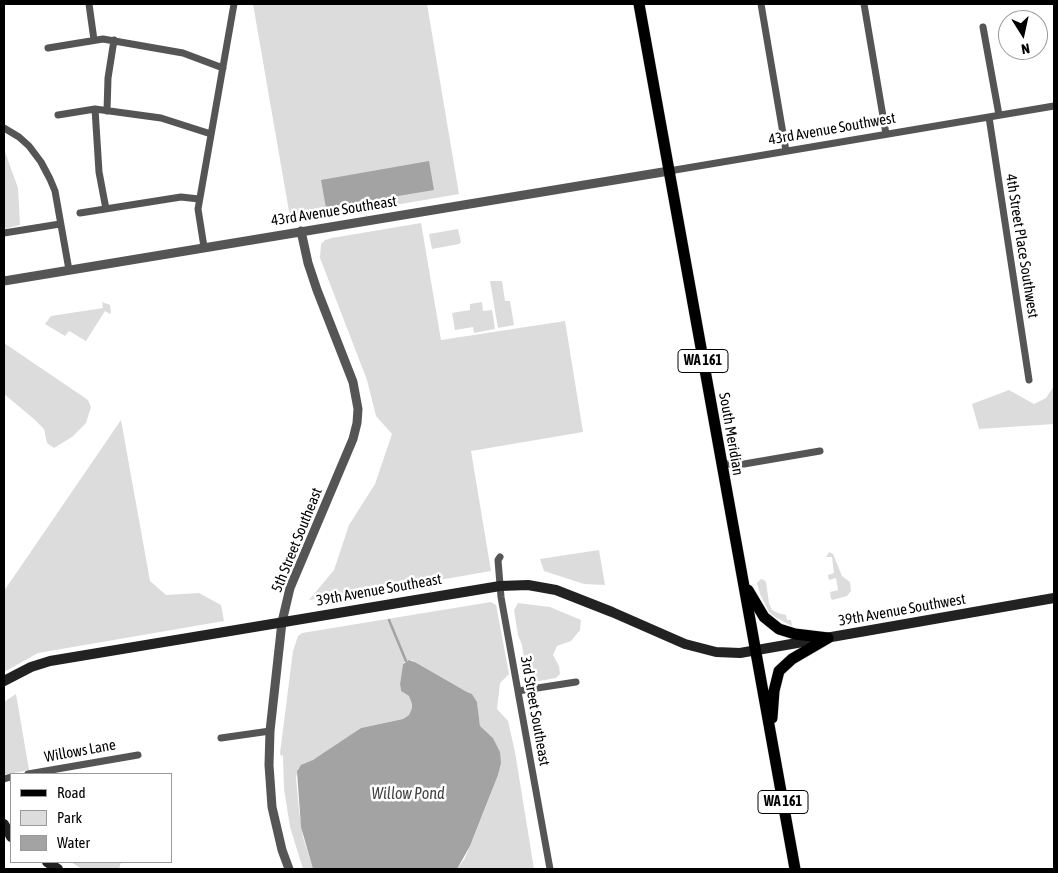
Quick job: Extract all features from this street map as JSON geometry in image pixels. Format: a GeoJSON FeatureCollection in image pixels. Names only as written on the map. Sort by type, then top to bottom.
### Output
{"type":"FeatureCollection","features":[{"type":"Feature","properties":{"kind":"main road","name":"South Meridian"},"geometry":{"type":"LineString","coordinates":[[639,4],[795,869]]}},
{"type":"Feature","properties":{"kind":"main road"},"geometry":{"type":"LineString","coordinates":[[741,572],[758,609],[771,624],[787,632],[828,638]]}},
{"type":"Feature","properties":{"kind":"main road","name":"39th Avenue Southeast"},"geometry":{"type":"LineString","coordinates":[[4,681],[31,667],[50,661],[513,585],[542,587],[569,594],[696,648],[727,653],[756,652]]}},
{"type":"Feature","properties":{"kind":"main road","name":"39th Avenue Southwest"},"geometry":{"type":"LineString","coordinates":[[756,652],[1054,598]]}},
{"type":"Feature","properties":{"kind":"main road"},"geometry":{"type":"LineString","coordinates":[[770,734],[774,691],[779,671],[792,659],[828,638]]}},
{"type":"Feature","properties":{"kind":"main road"},"geometry":{"type":"LineString","coordinates":[[4,824],[10,835]]}},
{"type":"Feature","properties":{"kind":"street"},"geometry":{"type":"LineString","coordinates":[[89,4],[94,40]]}},
{"type":"Feature","properties":{"kind":"street"},"geometry":{"type":"LineString","coordinates":[[204,247],[198,209],[234,4]]}},
{"type":"Feature","properties":{"kind":"street"},"geometry":{"type":"LineString","coordinates":[[761,4],[786,151]]}},
{"type":"Feature","properties":{"kind":"street"},"geometry":{"type":"LineString","coordinates":[[864,4],[886,134]]}},
{"type":"Feature","properties":{"kind":"street"},"geometry":{"type":"LineString","coordinates":[[983,27],[999,115]]}},
{"type":"Feature","properties":{"kind":"street"},"geometry":{"type":"LineString","coordinates":[[48,48],[94,40],[114,40],[189,55],[224,68]]}},
{"type":"Feature","properties":{"kind":"street"},"geometry":{"type":"LineString","coordinates":[[107,111],[108,78],[114,40]]}},
{"type":"Feature","properties":{"kind":"street","name":"43rd Avenue Southwest"},"geometry":{"type":"LineString","coordinates":[[669,171],[1054,106]]}},
{"type":"Feature","properties":{"kind":"street"},"geometry":{"type":"LineString","coordinates":[[58,115],[95,109],[161,118],[211,134]]}},
{"type":"Feature","properties":{"kind":"street"},"geometry":{"type":"LineString","coordinates":[[95,109],[98,172],[106,209]]}},
{"type":"Feature","properties":{"kind":"street","name":"4th Street Place Southwest"},"geometry":{"type":"LineString","coordinates":[[988,117],[1029,380]]}},
{"type":"Feature","properties":{"kind":"street"},"geometry":{"type":"LineString","coordinates":[[4,128],[29,146],[45,167],[54,191],[68,270]]}},
{"type":"Feature","properties":{"kind":"street","name":"43rd Avenue Southeast"},"geometry":{"type":"LineString","coordinates":[[4,281],[669,171]]}},
{"type":"Feature","properties":{"kind":"street"},"geometry":{"type":"LineString","coordinates":[[80,213],[181,197],[200,199]]}},
{"type":"Feature","properties":{"kind":"street"},"geometry":{"type":"LineString","coordinates":[[4,233],[60,224]]}},
{"type":"Feature","properties":{"kind":"street","name":"5th Street Southeast"},"geometry":{"type":"LineString","coordinates":[[289,869],[282,850],[272,807],[269,765],[270,730],[282,622],[290,588],[353,438],[358,410],[353,382],[317,290],[303,246],[301,231]]}},
{"type":"Feature","properties":{"kind":"street"},"geometry":{"type":"LineString","coordinates":[[722,464],[744,464],[820,451]]}},
{"type":"Feature","properties":{"kind":"street","name":"3rd Street Southeast"},"geometry":{"type":"LineString","coordinates":[[500,557],[498,560],[500,586],[550,869]]}},
{"type":"Feature","properties":{"kind":"street"},"geometry":{"type":"LineString","coordinates":[[518,692],[576,682]]}},
{"type":"Feature","properties":{"kind":"street"},"geometry":{"type":"LineString","coordinates":[[221,738],[270,730]]}},
{"type":"Feature","properties":{"kind":"street","name":"Willows Lane"},"geometry":{"type":"LineString","coordinates":[[34,773],[138,755]]}},
{"type":"Feature","properties":{"kind":"green space"},"geometry":{"type":"Polygon","coordinates":[[[253,4],[427,4],[459,194],[291,223],[253,4]]]}},
{"type":"Feature","properties":{"kind":"green space"},"geometry":{"type":"Polygon","coordinates":[[[4,149],[18,188],[20,225],[4,229],[4,149]]]}},
{"type":"Feature","properties":{"kind":"green space"},"geometry":{"type":"Polygon","coordinates":[[[421,223],[441,340],[565,321],[583,432],[471,451],[491,571],[309,600],[334,570],[349,525],[375,484],[392,434],[376,416],[367,380],[320,258],[321,244],[325,240],[332,238],[421,223]]]}},
{"type":"Feature","properties":{"kind":"green space"},"geometry":{"type":"Polygon","coordinates":[[[458,229],[461,242],[459,244],[432,249],[429,234],[458,229]]]}},
{"type":"Feature","properties":{"kind":"green space"},"geometry":{"type":"Polygon","coordinates":[[[490,281],[502,281],[505,301],[510,301],[514,325],[498,328],[490,281]]]}},
{"type":"Feature","properties":{"kind":"green space"},"geometry":{"type":"Polygon","coordinates":[[[102,302],[110,305],[111,312],[110,314],[105,311],[86,341],[69,331],[65,336],[45,324],[51,316],[103,308],[102,302]]]}},
{"type":"Feature","properties":{"kind":"green space"},"geometry":{"type":"Polygon","coordinates":[[[482,302],[483,311],[492,310],[495,329],[474,333],[473,327],[455,330],[452,313],[470,310],[470,304],[482,302]]]}},
{"type":"Feature","properties":{"kind":"green space"},"geometry":{"type":"Polygon","coordinates":[[[4,343],[88,400],[91,407],[86,423],[72,437],[54,448],[47,443],[44,429],[4,394],[4,343]]]}},
{"type":"Feature","properties":{"kind":"green space"},"geometry":{"type":"Polygon","coordinates":[[[1054,386],[1054,424],[979,429],[972,404],[1009,390],[1034,404],[1046,398],[1054,386]]]}},
{"type":"Feature","properties":{"kind":"green space"},"geometry":{"type":"Polygon","coordinates":[[[121,420],[150,581],[166,595],[199,593],[221,605],[224,621],[38,653],[4,672],[4,591],[121,420]]]}},
{"type":"Feature","properties":{"kind":"green space"},"geometry":{"type":"Polygon","coordinates":[[[599,550],[605,585],[584,584],[544,571],[540,559],[599,550]]]}},
{"type":"Feature","properties":{"kind":"green space"},"geometry":{"type":"Polygon","coordinates":[[[829,552],[833,554],[842,576],[850,582],[851,591],[847,596],[832,600],[830,592],[838,590],[836,578],[829,580],[828,575],[834,573],[832,557],[826,557],[829,552]]]}},
{"type":"Feature","properties":{"kind":"green space"},"geometry":{"type":"Polygon","coordinates":[[[761,579],[766,582],[772,610],[786,615],[787,620],[791,620],[792,626],[769,612],[757,583],[761,579]]]}},
{"type":"Feature","properties":{"kind":"green space"},"geometry":{"type":"Polygon","coordinates":[[[491,602],[496,605],[509,674],[500,683],[497,709],[508,721],[515,752],[534,869],[457,869],[465,858],[498,775],[500,754],[493,738],[480,726],[477,702],[472,694],[412,660],[403,664],[400,684],[401,691],[409,696],[412,704],[409,715],[403,719],[361,728],[321,756],[298,768],[296,778],[303,837],[313,869],[303,869],[290,827],[284,789],[283,755],[281,756],[280,753],[293,651],[298,636],[302,633],[491,602]]]}},
{"type":"Feature","properties":{"kind":"green space"},"geometry":{"type":"Polygon","coordinates":[[[518,603],[550,607],[581,620],[580,630],[571,641],[557,646],[553,655],[559,666],[560,674],[556,678],[528,683],[514,610],[518,603]]]}},
{"type":"Feature","properties":{"kind":"green space"},"geometry":{"type":"Polygon","coordinates":[[[16,694],[29,770],[4,775],[4,702],[16,694]]]}},
{"type":"Feature","properties":{"kind":"green space"},"geometry":{"type":"Polygon","coordinates":[[[73,863],[121,863],[119,869],[82,869],[73,863]]]}},
{"type":"Feature","properties":{"kind":"water"},"geometry":{"type":"Polygon","coordinates":[[[429,161],[434,190],[326,208],[321,180],[429,161]]]}},
{"type":"Feature","properties":{"kind":"water","name":"Willow Pond"},"geometry":{"type":"Polygon","coordinates":[[[409,660],[472,694],[477,702],[480,726],[493,738],[500,752],[501,763],[498,775],[470,846],[457,869],[313,869],[301,827],[297,771],[301,765],[313,760],[361,728],[403,719],[409,715],[412,704],[409,696],[401,691],[400,684],[403,664],[409,660]]]}},
{"type":"Feature","properties":{"kind":"waterway"},"geometry":{"type":"LineString","coordinates":[[389,620],[406,661]]}}]}
